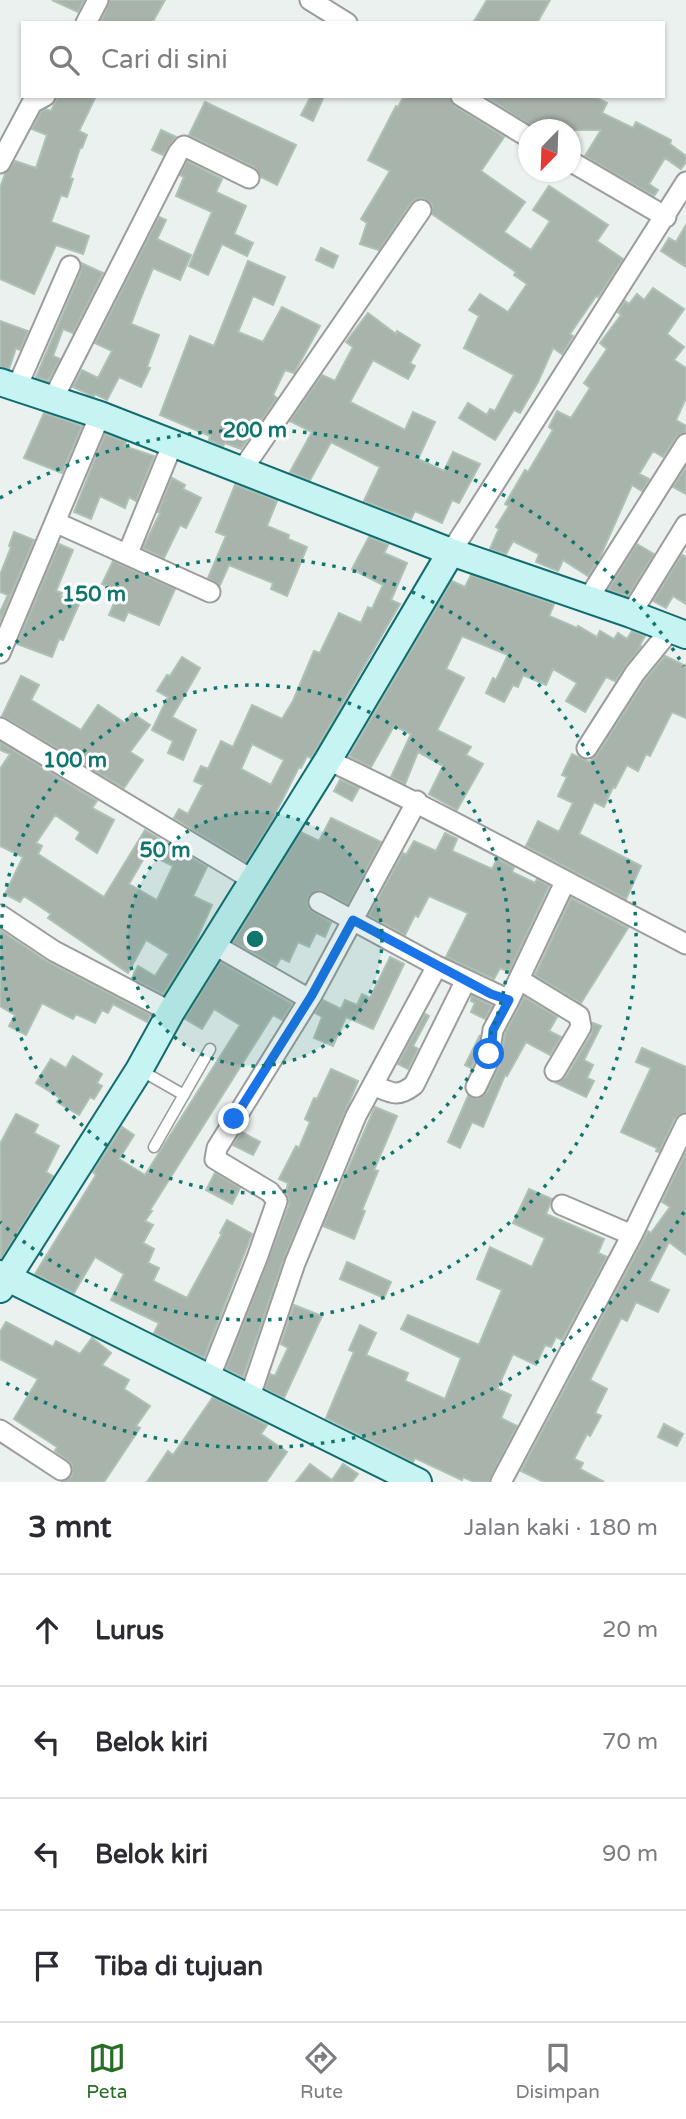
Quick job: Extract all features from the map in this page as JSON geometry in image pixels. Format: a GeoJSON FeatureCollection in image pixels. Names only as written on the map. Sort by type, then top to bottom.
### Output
{"type":"FeatureCollection","features":[{"type":"Feature","properties":{"kind":"street"},"geometry":{"type":"LineString","coordinates":[[87,21],[98,0]]}},
{"type":"Feature","properties":{"kind":"street"},"geometry":{"type":"LineString","coordinates":[[310,0],[344,21]]}},
{"type":"Feature","properties":{"kind":"street"},"geometry":{"type":"LineString","coordinates":[[0,163],[32,103],[41,98]]}},
{"type":"Feature","properties":{"kind":"street"},"geometry":{"type":"LineString","coordinates":[[464,98],[518,131]]}},
{"type":"Feature","properties":{"kind":"street"},"geometry":{"type":"LineString","coordinates":[[53,399],[178,153],[184,146],[249,178]]}},
{"type":"Feature","properties":{"kind":"street"},"geometry":{"type":"LineString","coordinates":[[581,168],[666,217]]}},
{"type":"Feature","properties":{"kind":"street"},"geometry":{"type":"LineString","coordinates":[[418,1482],[2,1280],[139,1070],[171,1012],[328,760],[451,552],[686,182]]}},
{"type":"Feature","properties":{"kind":"street"},"geometry":{"type":"LineString","coordinates":[[243,470],[421,210]]}},
{"type":"Feature","properties":{"kind":"street"},"geometry":{"type":"LineString","coordinates":[[70,266],[8,384],[100,415],[451,552],[678,632],[635,673],[587,748]]}},
{"type":"Feature","properties":{"kind":"street"},"geometry":{"type":"LineString","coordinates":[[0,653],[100,415]]}},
{"type":"Feature","properties":{"kind":"street"},"geometry":{"type":"LineString","coordinates":[[128,553],[173,443]]}},
{"type":"Feature","properties":{"kind":"street"},"geometry":{"type":"LineString","coordinates":[[588,599],[686,444]]}},
{"type":"Feature","properties":{"kind":"street"},"geometry":{"type":"LineString","coordinates":[[55,522],[210,592]]}},
{"type":"Feature","properties":{"kind":"street"},"geometry":{"type":"LineString","coordinates":[[631,614],[686,525]]}},
{"type":"Feature","properties":{"kind":"street"},"geometry":{"type":"LineString","coordinates":[[0,728],[253,880]]}},
{"type":"Feature","properties":{"kind":"street"},"geometry":{"type":"LineString","coordinates":[[328,760],[417,801],[686,944]]}},
{"type":"Feature","properties":{"kind":"street"},"geometry":{"type":"LineString","coordinates":[[209,1380],[276,1202],[270,1192],[215,1159],[217,1149],[309,999],[417,801]]}},
{"type":"Feature","properties":{"kind":"street"},"geometry":{"type":"LineString","coordinates":[[476,1087],[488,1062],[493,1030],[520,980],[565,882]]}},
{"type":"Feature","properties":{"kind":"street"},"geometry":{"type":"LineString","coordinates":[[319,902],[438,966],[509,1000]]}},
{"type":"Feature","properties":{"kind":"street"},"geometry":{"type":"LineString","coordinates":[[0,915],[54,951],[171,1012]]}},
{"type":"Feature","properties":{"kind":"street"},"geometry":{"type":"LineString","coordinates":[[213,944],[309,999]]}},
{"type":"Feature","properties":{"kind":"street"},"geometry":{"type":"LineString","coordinates":[[249,1399],[311,1223],[356,1116],[438,966]]}},
{"type":"Feature","properties":{"kind":"street"},"geometry":{"type":"LineString","coordinates":[[373,1085],[397,1094],[414,1085],[466,980]]}},
{"type":"Feature","properties":{"kind":"street"},"geometry":{"type":"LineString","coordinates":[[520,980],[579,1016],[581,1027],[555,1071]]}},
{"type":"Feature","properties":{"kind":"street"},"geometry":{"type":"LineString","coordinates":[[501,1482],[632,1235],[686,1124]]}},
{"type":"Feature","properties":{"kind":"street"},"geometry":{"type":"LineString","coordinates":[[562,1205],[632,1235]]}},
{"type":"Feature","properties":{"kind":"street"},"geometry":{"type":"LineString","coordinates":[[0,1430],[61,1470]]}},
{"type":"Feature","properties":{"kind":"lane"},"geometry":{"type":"LineString","coordinates":[[154,1147],[210,1049]]}},
{"type":"Feature","properties":{"kind":"lane"},"geometry":{"type":"LineString","coordinates":[[139,1070],[184,1094]]}},
{"type":"Feature","properties":{"kind":"building"},"geometry":{"type":"Polygon","coordinates":[[[52,0],[84,0],[78,12],[52,0]]]}},
{"type":"Feature","properties":{"kind":"building"},"geometry":{"type":"Polygon","coordinates":[[[110,0],[165,0],[153,21],[101,21],[110,0]]]}},
{"type":"Feature","properties":{"kind":"building"},"geometry":{"type":"Polygon","coordinates":[[[487,0],[550,0],[538,21],[474,21],[487,0]]]}},
{"type":"Feature","properties":{"kind":"building"},"geometry":{"type":"Polygon","coordinates":[[[57,98],[95,98],[79,131],[87,135],[70,178],[73,179],[67,197],[61,195],[51,222],[89,236],[83,254],[56,245],[34,294],[0,279],[0,188],[5,174],[15,161],[36,168],[47,135],[32,129],[41,112],[46,109],[51,111],[57,98]]]}},
{"type":"Feature","properties":{"kind":"building"},"geometry":{"type":"Polygon","coordinates":[[[310,98],[323,98],[313,121],[301,115],[310,98]]]}},
{"type":"Feature","properties":{"kind":"building"},"geometry":{"type":"Polygon","coordinates":[[[403,98],[450,98],[455,106],[504,137],[481,171],[525,202],[504,232],[531,250],[550,221],[533,210],[549,186],[608,225],[597,241],[623,259],[570,334],[573,336],[562,354],[553,348],[520,413],[514,410],[495,440],[459,418],[468,403],[487,415],[490,409],[495,411],[514,375],[464,348],[479,316],[469,310],[480,294],[508,312],[527,284],[514,275],[516,272],[432,214],[432,204],[423,198],[411,203],[379,250],[360,244],[367,223],[361,219],[390,171],[368,160],[396,106],[398,107],[403,98]]]}},
{"type":"Feature","properties":{"kind":"building"},"geometry":{"type":"Polygon","coordinates":[[[488,98],[597,98],[607,103],[602,113],[633,128],[636,122],[671,140],[670,144],[686,156],[686,162],[681,169],[665,158],[649,184],[658,190],[654,196],[585,156],[601,130],[581,130],[581,119],[520,119],[488,98]]]}},
{"type":"Feature","properties":{"kind":"building"},"geometry":{"type":"Polygon","coordinates":[[[205,102],[296,145],[277,185],[261,177],[254,167],[189,135],[205,102]]]}},
{"type":"Feature","properties":{"kind":"building"},"geometry":{"type":"Polygon","coordinates":[[[161,130],[176,137],[163,155],[152,150],[161,130]]]}},
{"type":"Feature","properties":{"kind":"building"},"geometry":{"type":"Polygon","coordinates":[[[187,161],[222,179],[216,192],[246,206],[234,234],[253,243],[247,256],[222,244],[208,275],[189,266],[212,212],[176,196],[184,177],[180,175],[187,161]]]}},
{"type":"Feature","properties":{"kind":"building"},"geometry":{"type":"Polygon","coordinates":[[[159,217],[166,220],[157,239],[191,255],[180,280],[153,268],[131,324],[159,335],[147,367],[150,368],[141,387],[119,377],[107,400],[95,394],[90,395],[73,387],[82,370],[98,378],[112,351],[95,343],[159,217]]]}},
{"type":"Feature","properties":{"kind":"building"},"geometry":{"type":"Polygon","coordinates":[[[686,225],[686,267],[661,251],[669,238],[676,242],[686,225]]]}},
{"type":"Feature","properties":{"kind":"building"},"geometry":{"type":"Polygon","coordinates":[[[321,248],[338,256],[333,268],[316,260],[321,248]]]}},
{"type":"Feature","properties":{"kind":"building"},"geometry":{"type":"Polygon","coordinates":[[[248,261],[285,277],[273,305],[253,296],[238,332],[263,342],[282,307],[320,326],[294,373],[285,370],[273,395],[277,398],[241,449],[225,443],[223,446],[209,440],[210,436],[160,415],[190,336],[214,346],[248,261]]]}},
{"type":"Feature","properties":{"kind":"building"},"geometry":{"type":"Polygon","coordinates":[[[81,263],[103,273],[73,333],[63,329],[53,356],[60,359],[48,381],[36,377],[81,271],[81,263]]]}},
{"type":"Feature","properties":{"kind":"building"},"geometry":{"type":"Polygon","coordinates":[[[653,288],[684,309],[667,334],[684,347],[674,360],[686,368],[686,398],[676,420],[686,426],[686,432],[676,437],[663,457],[653,451],[639,474],[649,479],[642,491],[632,485],[600,557],[588,576],[563,560],[558,571],[536,562],[539,554],[513,541],[506,554],[490,549],[499,529],[496,527],[509,506],[505,504],[553,430],[549,427],[557,411],[571,418],[590,388],[584,383],[607,349],[600,343],[621,315],[618,312],[625,301],[629,304],[637,294],[644,300],[653,288]]]}},
{"type":"Feature","properties":{"kind":"building"},"geometry":{"type":"Polygon","coordinates":[[[368,313],[396,334],[397,331],[420,345],[410,363],[415,366],[408,379],[373,360],[350,402],[405,430],[413,412],[435,422],[418,459],[444,471],[453,452],[480,464],[459,503],[452,500],[442,523],[415,511],[411,519],[364,501],[380,467],[331,442],[310,480],[290,472],[312,432],[290,421],[322,375],[335,381],[353,347],[346,342],[368,313]]]}},
{"type":"Feature","properties":{"kind":"building"},"geometry":{"type":"Polygon","coordinates":[[[0,321],[28,331],[20,350],[16,348],[9,369],[0,367],[0,321]]]}},
{"type":"Feature","properties":{"kind":"building"},"geometry":{"type":"Polygon","coordinates":[[[44,413],[82,426],[62,473],[24,458],[44,413]]]}},
{"type":"Feature","properties":{"kind":"building"},"geometry":{"type":"Polygon","coordinates":[[[105,434],[126,442],[124,446],[154,456],[136,501],[129,497],[125,508],[100,496],[91,519],[74,512],[105,434]]]}},
{"type":"Feature","properties":{"kind":"building"},"geometry":{"type":"Polygon","coordinates":[[[686,467],[686,494],[673,487],[686,467]]]}},
{"type":"Feature","properties":{"kind":"building"},"geometry":{"type":"Polygon","coordinates":[[[172,478],[185,485],[183,489],[201,498],[186,528],[180,525],[164,558],[143,548],[160,513],[158,512],[172,478]]]}},
{"type":"Feature","properties":{"kind":"building"},"geometry":{"type":"Polygon","coordinates":[[[235,485],[277,501],[267,526],[289,535],[288,539],[307,547],[287,596],[271,589],[273,583],[229,565],[220,585],[208,578],[226,536],[216,532],[235,485]]]}},
{"type":"Feature","properties":{"kind":"building"},"geometry":{"type":"Polygon","coordinates":[[[14,532],[34,540],[0,621],[0,612],[8,595],[0,592],[0,575],[14,532]]]}},
{"type":"Feature","properties":{"kind":"building"},"geometry":{"type":"Polygon","coordinates":[[[369,537],[388,545],[384,553],[407,563],[391,600],[400,604],[311,758],[307,756],[301,768],[299,767],[273,818],[246,862],[174,818],[179,809],[188,814],[203,785],[194,781],[201,766],[208,769],[221,741],[233,747],[252,705],[282,719],[293,701],[314,651],[320,653],[339,613],[361,623],[368,607],[372,609],[383,585],[352,569],[369,537]],[[252,744],[241,769],[271,785],[284,760],[252,744]]]}},
{"type":"Feature","properties":{"kind":"building"},"geometry":{"type":"Polygon","coordinates":[[[59,544],[73,550],[56,591],[62,593],[60,596],[79,604],[52,657],[17,644],[59,544]]]}},
{"type":"Feature","properties":{"kind":"building"},"geometry":{"type":"Polygon","coordinates":[[[637,544],[654,554],[628,596],[608,590],[637,544]]]}},
{"type":"Feature","properties":{"kind":"building"},"geometry":{"type":"Polygon","coordinates":[[[682,555],[686,557],[686,604],[673,596],[666,608],[653,601],[682,555]]]}},
{"type":"Feature","properties":{"kind":"building"},"geometry":{"type":"Polygon","coordinates":[[[113,561],[175,589],[159,625],[128,612],[124,621],[109,615],[119,592],[102,584],[113,561]]]}},
{"type":"Feature","properties":{"kind":"building"},"geometry":{"type":"Polygon","coordinates":[[[471,575],[554,604],[549,616],[577,628],[578,626],[597,637],[600,631],[614,639],[618,633],[627,639],[632,631],[645,636],[641,646],[615,681],[606,677],[585,712],[566,701],[577,683],[553,669],[546,685],[523,675],[518,687],[513,685],[504,702],[486,693],[493,678],[496,680],[508,655],[462,636],[446,669],[464,678],[437,730],[471,747],[466,755],[483,764],[457,810],[429,794],[443,766],[418,752],[405,784],[391,777],[411,734],[394,726],[371,767],[349,756],[452,581],[465,587],[471,575]]]}},
{"type":"Feature","properties":{"kind":"building"},"geometry":{"type":"Polygon","coordinates":[[[665,656],[686,666],[686,718],[672,712],[650,756],[646,754],[638,771],[627,765],[604,807],[594,802],[579,834],[641,866],[626,899],[526,846],[538,821],[559,832],[573,803],[558,796],[567,777],[562,775],[572,754],[589,762],[597,755],[645,680],[665,656]]]}},
{"type":"Feature","properties":{"kind":"building"},"geometry":{"type":"Polygon","coordinates":[[[182,657],[200,668],[172,717],[196,730],[183,760],[168,753],[173,741],[152,730],[168,697],[157,691],[182,657]]]}},
{"type":"Feature","properties":{"kind":"building"},"geometry":{"type":"Polygon","coordinates":[[[21,676],[39,685],[31,700],[81,730],[98,705],[125,723],[132,713],[150,725],[130,752],[143,760],[124,788],[2,716],[21,676]]]}},
{"type":"Feature","properties":{"kind":"building"},"geometry":{"type":"Polygon","coordinates":[[[0,742],[97,801],[92,808],[114,820],[97,853],[76,839],[80,832],[55,815],[36,843],[42,846],[38,854],[104,897],[145,830],[207,867],[193,896],[212,905],[195,943],[163,994],[132,978],[138,966],[155,976],[169,954],[146,940],[128,973],[48,918],[51,914],[24,896],[20,902],[5,894],[23,857],[0,846],[0,769],[10,754],[0,750],[0,742]],[[147,853],[129,884],[157,900],[173,866],[147,853]]]}},
{"type":"Feature","properties":{"kind":"building"},"geometry":{"type":"Polygon","coordinates":[[[340,780],[359,788],[352,801],[334,791],[340,780]]]}},
{"type":"Feature","properties":{"kind":"building"},"geometry":{"type":"Polygon","coordinates":[[[331,818],[381,842],[348,904],[319,890],[309,896],[309,909],[331,923],[325,937],[316,933],[309,947],[298,942],[289,962],[281,958],[276,966],[233,942],[301,832],[319,841],[331,818]]]}},
{"type":"Feature","properties":{"kind":"building"},"geometry":{"type":"Polygon","coordinates":[[[445,833],[457,839],[452,851],[492,869],[497,859],[514,867],[512,872],[535,883],[537,879],[549,886],[509,972],[500,968],[494,979],[446,957],[468,913],[429,896],[405,935],[369,915],[403,853],[406,855],[414,841],[436,851],[445,833]]]}},
{"type":"Feature","properties":{"kind":"building"},"geometry":{"type":"Polygon","coordinates":[[[571,898],[628,928],[581,1003],[535,975],[571,898]]]}},
{"type":"Feature","properties":{"kind":"building"},"geometry":{"type":"Polygon","coordinates":[[[0,930],[48,962],[151,1015],[147,1022],[113,1004],[108,1013],[102,1010],[95,1023],[76,1014],[73,1019],[42,1003],[26,1035],[9,1026],[15,1015],[0,1006],[0,930]]]}},
{"type":"Feature","properties":{"kind":"building"},"geometry":{"type":"Polygon","coordinates":[[[390,957],[404,964],[373,1029],[346,1017],[333,1046],[314,1038],[322,1017],[315,1013],[323,1000],[341,1009],[345,1000],[357,1005],[362,994],[370,998],[390,957]]]}},
{"type":"Feature","properties":{"kind":"building"},"geometry":{"type":"Polygon","coordinates":[[[220,962],[292,1004],[282,1020],[273,1015],[145,1221],[153,1225],[143,1243],[154,1249],[148,1263],[159,1268],[153,1281],[187,1298],[227,1220],[252,1234],[204,1358],[154,1333],[159,1323],[111,1300],[124,1274],[95,1257],[74,1293],[35,1274],[122,1127],[134,1135],[119,1159],[145,1175],[240,1025],[214,1009],[202,1029],[185,1019],[220,962]]]}},
{"type":"Feature","properties":{"kind":"building"},"geometry":{"type":"Polygon","coordinates":[[[472,996],[492,1006],[485,1019],[471,1012],[475,1003],[471,1001],[472,996]]]}},
{"type":"Feature","properties":{"kind":"building"},"geometry":{"type":"Polygon","coordinates":[[[524,997],[557,1017],[549,1031],[561,1037],[550,1055],[526,1042],[507,1076],[505,1075],[483,1127],[472,1122],[460,1148],[448,1142],[468,1096],[478,1099],[487,1092],[500,1064],[505,1034],[524,997]]]}},
{"type":"Feature","properties":{"kind":"building"},"geometry":{"type":"Polygon","coordinates":[[[425,1014],[429,1016],[413,1046],[418,1049],[408,1069],[398,1064],[425,1014]]]}},
{"type":"Feature","properties":{"kind":"building"},"geometry":{"type":"Polygon","coordinates":[[[593,1023],[601,1026],[584,1060],[593,1065],[587,1078],[594,1081],[586,1097],[556,1083],[566,1077],[592,1033],[593,1023]]]}},
{"type":"Feature","properties":{"kind":"building"},"geometry":{"type":"Polygon","coordinates":[[[480,1035],[476,1058],[471,1068],[465,1065],[480,1035]]]}},
{"type":"Feature","properties":{"kind":"building"},"geometry":{"type":"Polygon","coordinates":[[[642,1048],[686,1067],[686,1112],[675,1118],[659,1152],[656,1151],[657,1148],[621,1132],[651,1068],[636,1062],[642,1048]]]}},
{"type":"Feature","properties":{"kind":"building"},"geometry":{"type":"Polygon","coordinates":[[[73,1056],[102,1074],[97,1083],[102,1086],[94,1099],[90,1097],[79,1115],[57,1102],[60,1098],[36,1083],[51,1059],[66,1068],[73,1056]]]}},
{"type":"Feature","properties":{"kind":"building"},"geometry":{"type":"Polygon","coordinates":[[[331,1069],[358,1081],[284,1258],[243,1377],[226,1369],[289,1205],[286,1192],[288,1183],[279,1179],[296,1146],[299,1148],[310,1122],[305,1119],[331,1069]]]}},
{"type":"Feature","properties":{"kind":"building"},"geometry":{"type":"Polygon","coordinates":[[[375,1107],[397,1116],[374,1170],[378,1171],[362,1210],[365,1211],[354,1239],[323,1226],[375,1107]]]}},
{"type":"Feature","properties":{"kind":"building"},"geometry":{"type":"Polygon","coordinates":[[[16,1114],[38,1125],[34,1133],[59,1146],[46,1172],[53,1176],[1,1259],[0,1144],[16,1114]]]}},
{"type":"Feature","properties":{"kind":"building"},"geometry":{"type":"Polygon","coordinates":[[[242,1132],[260,1142],[253,1155],[233,1145],[242,1132]]]}},
{"type":"Feature","properties":{"kind":"building"},"geometry":{"type":"Polygon","coordinates":[[[686,1152],[686,1255],[669,1242],[649,1281],[669,1290],[658,1312],[636,1302],[627,1321],[621,1318],[590,1380],[607,1389],[595,1413],[601,1416],[590,1436],[587,1434],[574,1459],[583,1463],[580,1469],[604,1482],[544,1482],[521,1471],[648,1231],[651,1233],[670,1207],[662,1202],[686,1152]]]}},
{"type":"Feature","properties":{"kind":"building"},"geometry":{"type":"Polygon","coordinates":[[[215,1173],[240,1188],[232,1204],[206,1190],[215,1173]]]}},
{"type":"Feature","properties":{"kind":"building"},"geometry":{"type":"Polygon","coordinates":[[[529,1189],[552,1199],[546,1214],[604,1239],[598,1253],[607,1257],[562,1340],[556,1337],[551,1347],[545,1345],[536,1365],[513,1354],[497,1389],[511,1395],[501,1418],[517,1426],[489,1482],[474,1482],[463,1477],[462,1480],[415,1458],[413,1462],[326,1418],[354,1352],[349,1350],[360,1325],[376,1333],[366,1355],[408,1373],[405,1381],[445,1399],[461,1358],[401,1329],[408,1315],[479,1345],[502,1290],[477,1279],[490,1247],[532,1267],[545,1238],[513,1223],[529,1189]]]}},
{"type":"Feature","properties":{"kind":"building"},"geometry":{"type":"Polygon","coordinates":[[[347,1262],[391,1282],[384,1298],[340,1279],[347,1262]]]}},
{"type":"Feature","properties":{"kind":"building"},"geometry":{"type":"Polygon","coordinates":[[[294,1305],[322,1316],[284,1398],[265,1389],[270,1374],[275,1376],[288,1348],[281,1344],[294,1305]]]}},
{"type":"Feature","properties":{"kind":"building"},"geometry":{"type":"Polygon","coordinates":[[[6,1322],[53,1347],[56,1341],[80,1354],[92,1338],[111,1353],[102,1365],[129,1380],[124,1389],[150,1406],[136,1426],[140,1428],[104,1482],[62,1482],[72,1476],[72,1464],[55,1451],[57,1447],[14,1419],[38,1379],[0,1359],[0,1332],[6,1322]]]}},
{"type":"Feature","properties":{"kind":"building"},"geometry":{"type":"Polygon","coordinates":[[[213,1397],[267,1425],[261,1434],[287,1452],[266,1482],[147,1482],[168,1451],[173,1455],[213,1397]]]}},
{"type":"Feature","properties":{"kind":"building"},"geometry":{"type":"Polygon","coordinates":[[[664,1424],[683,1434],[677,1446],[658,1437],[664,1424]]]}},
{"type":"Feature","properties":{"kind":"building"},"geometry":{"type":"Polygon","coordinates":[[[310,1464],[332,1480],[343,1464],[358,1474],[352,1482],[296,1482],[310,1464]]]}},
{"type":"Feature","properties":{"kind":"route"},"geometry":{"type":"LineString","coordinates":[[234,1119],[312,995],[353,920],[491,994],[509,1000],[493,1030],[489,1054]]}}]}
